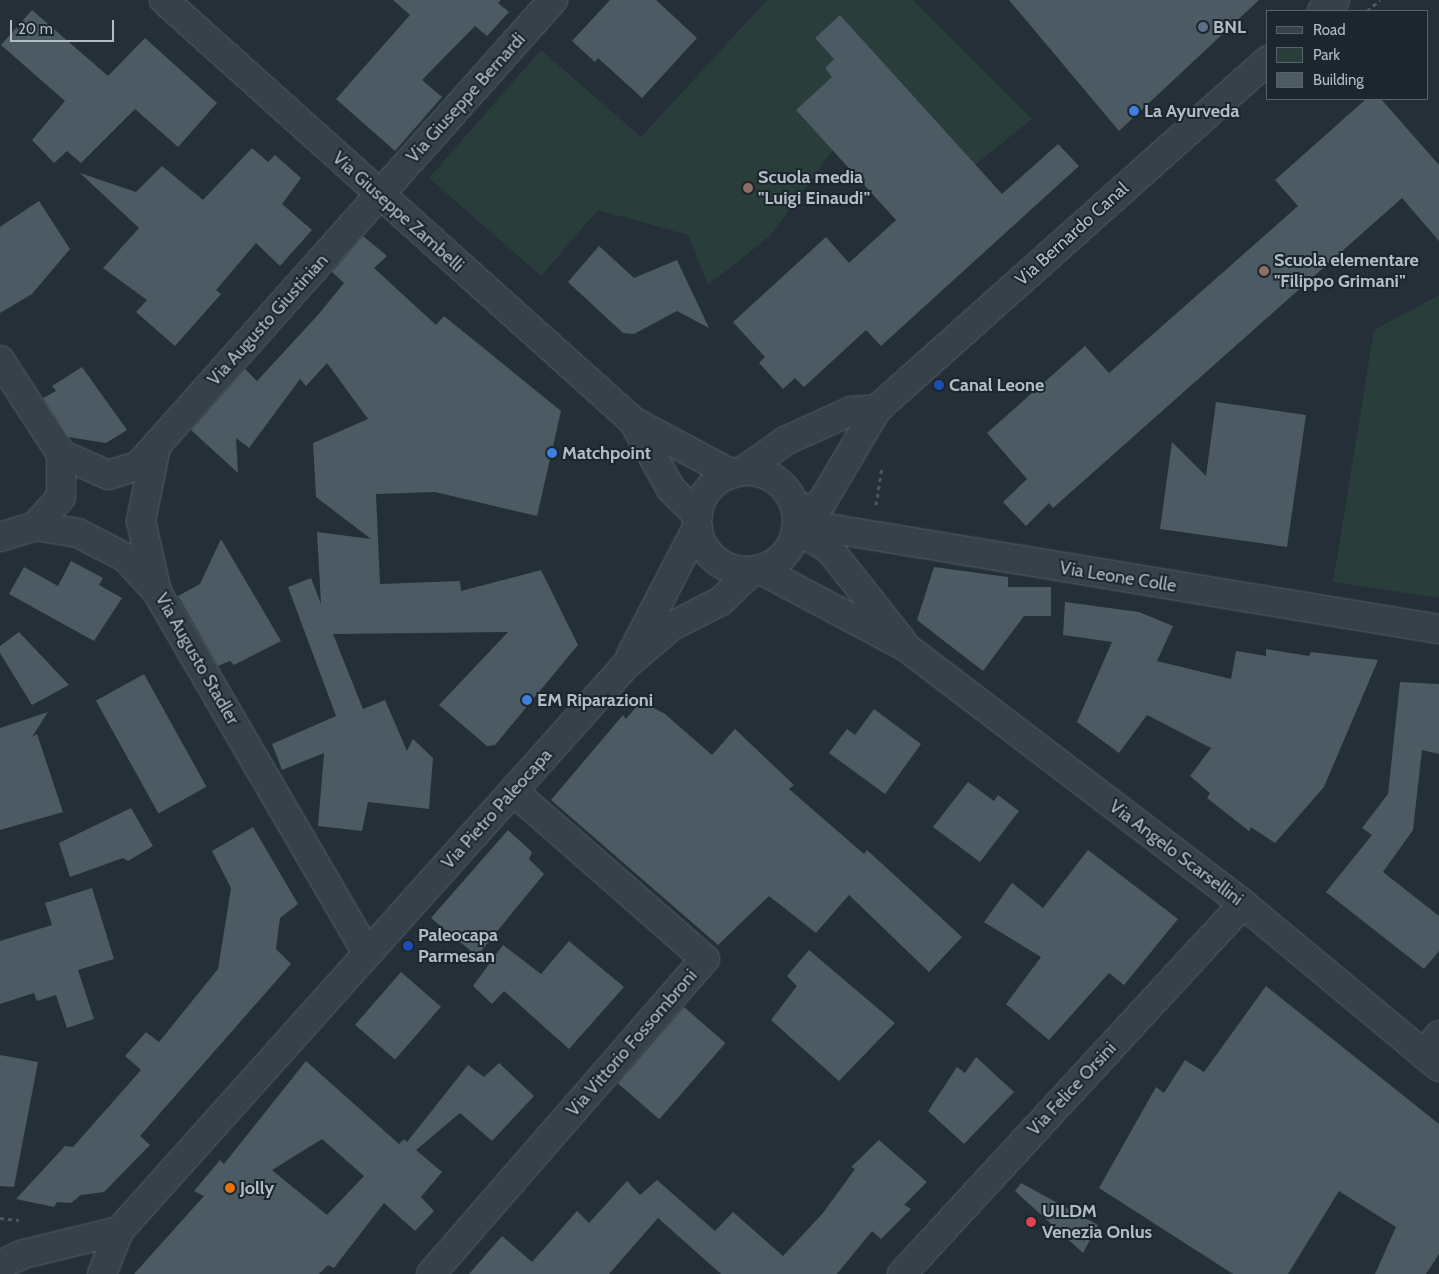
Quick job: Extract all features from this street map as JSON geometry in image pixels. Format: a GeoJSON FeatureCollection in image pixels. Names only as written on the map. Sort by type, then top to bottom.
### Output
{"type":"FeatureCollection","features":[{"type":"Feature","properties":{"kind":"street","name":"Via Giuseppe Zambelli"},"geometry":{"type":"LineString","coordinates":[[164,0],[633,421],[737,472]]}},
{"type":"Feature","properties":{"kind":"street","name":"Via Giuseppe Bernardi"},"geometry":{"type":"LineString","coordinates":[[379,195],[553,0]]}},
{"type":"Feature","properties":{"kind":"street"},"geometry":{"type":"LineString","coordinates":[[1323,10],[1335,0]]}},
{"type":"Feature","properties":{"kind":"street","name":"Via Bernardo Canal"},"geometry":{"type":"LineString","coordinates":[[797,522],[822,502],[877,409],[1266,62]]}},
{"type":"Feature","properties":{"kind":"street","name":"Via Augusto Giustinian"},"geometry":{"type":"LineString","coordinates":[[156,445],[379,195]]}},
{"type":"Feature","properties":{"kind":"street"},"geometry":{"type":"LineString","coordinates":[[0,360],[61,454],[108,475],[138,466],[156,445]]}},
{"type":"Feature","properties":{"kind":"street"},"geometry":{"type":"LineString","coordinates":[[737,472],[762,473],[779,482],[792,497],[797,522],[786,553],[756,570],[733,569],[715,560],[703,545],[698,521],[709,489],[785,441],[851,411],[877,409]]}},
{"type":"Feature","properties":{"kind":"street","name":"Via Giuseppe Zambelli"},"geometry":{"type":"LineString","coordinates":[[633,421],[671,488],[698,521]]}},
{"type":"Feature","properties":{"kind":"street","name":"Via Augusto Stadler"},"geometry":{"type":"LineString","coordinates":[[156,445],[142,499],[141,521],[157,592],[367,952]]}},
{"type":"Feature","properties":{"kind":"street"},"geometry":{"type":"LineString","coordinates":[[35,526],[61,498],[61,454]]}},
{"type":"Feature","properties":{"kind":"street","name":"Via Pietro Paleocapa"},"geometry":{"type":"LineString","coordinates":[[626,665],[698,521]]}},
{"type":"Feature","properties":{"kind":"street","name":"Via Leone Colle"},"geometry":{"type":"LineString","coordinates":[[797,522],[1439,629]]}},
{"type":"Feature","properties":{"kind":"street","name":"Via Angelo Scarsellini"},"geometry":{"type":"LineString","coordinates":[[797,522],[830,550],[906,646]]}},
{"type":"Feature","properties":{"kind":"street"},"geometry":{"type":"LineString","coordinates":[[0,537],[35,526],[78,533],[104,544],[126,558],[157,592]]}},
{"type":"Feature","properties":{"kind":"street","name":"Via Angelo Scarsellini"},"geometry":{"type":"LineString","coordinates":[[756,570],[906,646],[1434,1052]]}},
{"type":"Feature","properties":{"kind":"street","name":"Via Pietro Paleocapa"},"geometry":{"type":"LineString","coordinates":[[119,1231],[626,665],[672,626],[722,601],[756,570]]}},
{"type":"Feature","properties":{"kind":"street","name":"Via Vittorio Fossombroni"},"geometry":{"type":"LineString","coordinates":[[431,1274],[706,959],[514,792]]}},
{"type":"Feature","properties":{"kind":"street","name":"Via Felice Orsini"},"geometry":{"type":"LineString","coordinates":[[902,1274],[1243,904]]}},
{"type":"Feature","properties":{"kind":"street"},"geometry":{"type":"LineString","coordinates":[[0,1265],[119,1231]]}},
{"type":"Feature","properties":{"kind":"street"},"geometry":{"type":"LineString","coordinates":[[102,1274],[119,1231]]}},
{"type":"Feature","properties":{"kind":"path"},"geometry":{"type":"LineString","coordinates":[[1368,10],[1380,0]]}},
{"type":"Feature","properties":{"kind":"path"},"geometry":{"type":"LineString","coordinates":[[875,509],[882,460]]}},
{"type":"Feature","properties":{"kind":"green space"},"geometry":{"type":"Polygon","coordinates":[[[767,0],[913,0],[1032,119],[975,165],[840,15],[815,38],[834,59],[825,68],[832,77],[796,110],[833,150],[770,236],[708,285],[688,235],[598,210],[541,276],[429,178],[541,50],[641,137],[767,0]]]}},
{"type":"Feature","properties":{"kind":"green space"},"geometry":{"type":"Polygon","coordinates":[[[1439,295],[1439,598],[1333,582],[1374,330],[1439,295]]]}},
{"type":"Feature","properties":{"kind":"building"},"geometry":{"type":"Polygon","coordinates":[[[393,0],[501,0],[498,3],[509,12],[487,36],[475,26],[422,80],[442,97],[395,151],[336,99],[410,15],[393,0]]]}},
{"type":"Feature","properties":{"kind":"building"},"geometry":{"type":"Polygon","coordinates":[[[610,0],[656,0],[697,38],[642,98],[598,58],[595,62],[572,41],[610,0]]]}},
{"type":"Feature","properties":{"kind":"building"},"geometry":{"type":"Polygon","coordinates":[[[1009,0],[1259,0],[1119,131],[1009,0]]]}},
{"type":"Feature","properties":{"kind":"building"},"geometry":{"type":"Polygon","coordinates":[[[32,10],[108,76],[145,38],[217,103],[178,147],[135,109],[81,163],[67,151],[54,163],[32,140],[65,101],[1,45],[32,10]]]}},
{"type":"Feature","properties":{"kind":"building"},"geometry":{"type":"Polygon","coordinates":[[[840,15],[1002,194],[1058,144],[1079,166],[881,346],[866,330],[804,387],[795,378],[783,389],[759,363],[765,357],[733,322],[826,237],[849,263],[896,220],[796,110],[832,77],[825,68],[834,59],[815,38],[840,15]]]}},
{"type":"Feature","properties":{"kind":"building"},"geometry":{"type":"Polygon","coordinates":[[[1365,100],[1382,100],[1439,165],[1439,241],[1402,198],[1053,508],[1049,503],[1026,526],[1003,502],[1027,479],[987,433],[1085,346],[1109,373],[1298,206],[1275,180],[1365,100]]]}},
{"type":"Feature","properties":{"kind":"building"},"geometry":{"type":"Polygon","coordinates":[[[252,148],[268,162],[275,155],[301,178],[282,204],[312,230],[280,266],[256,243],[216,290],[221,294],[175,346],[136,312],[147,300],[103,268],[139,228],[80,173],[136,192],[162,166],[203,200],[252,148]]]}},
{"type":"Feature","properties":{"kind":"building"},"geometry":{"type":"Polygon","coordinates":[[[39,201],[70,249],[32,294],[0,313],[0,227],[39,201]]]}},
{"type":"Feature","properties":{"kind":"building"},"geometry":{"type":"Polygon","coordinates":[[[363,236],[387,256],[374,268],[436,325],[444,316],[561,411],[537,516],[435,492],[376,494],[380,584],[460,581],[461,591],[541,570],[578,645],[495,745],[487,746],[439,705],[508,632],[333,634],[363,709],[385,700],[407,751],[413,739],[433,758],[429,809],[368,802],[362,831],[318,826],[324,753],[282,770],[272,744],[336,716],[288,587],[311,578],[321,604],[317,532],[371,539],[316,497],[313,443],[368,419],[327,363],[306,386],[300,379],[249,448],[236,438],[238,473],[191,430],[245,369],[257,381],[317,316],[344,283],[332,272],[363,236]]]}},
{"type":"Feature","properties":{"kind":"building"},"geometry":{"type":"Polygon","coordinates":[[[599,246],[634,278],[677,260],[709,328],[677,311],[634,334],[623,333],[568,282],[599,246]]]}},
{"type":"Feature","properties":{"kind":"building"},"geometry":{"type":"Polygon","coordinates":[[[82,367],[127,430],[106,443],[68,437],[43,398],[56,391],[52,386],[82,367]]]}},
{"type":"Feature","properties":{"kind":"building"},"geometry":{"type":"Polygon","coordinates":[[[1216,402],[1306,415],[1287,547],[1160,529],[1172,442],[1206,476],[1216,402]]]}},
{"type":"Feature","properties":{"kind":"building"},"geometry":{"type":"Polygon","coordinates":[[[221,539],[281,641],[234,665],[230,661],[218,666],[178,596],[200,584],[221,539]]]}},
{"type":"Feature","properties":{"kind":"building"},"geometry":{"type":"Polygon","coordinates":[[[71,561],[103,578],[99,585],[122,598],[94,641],[9,594],[24,567],[58,586],[71,561]]]}},
{"type":"Feature","properties":{"kind":"building"},"geometry":{"type":"Polygon","coordinates":[[[934,567],[1008,577],[1008,587],[1051,587],[1051,616],[1024,616],[983,671],[917,620],[934,567]]]}},
{"type":"Feature","properties":{"kind":"building"},"geometry":{"type":"Polygon","coordinates":[[[1065,602],[1139,612],[1173,626],[1157,661],[1231,679],[1236,651],[1266,656],[1266,649],[1309,656],[1311,652],[1378,660],[1324,787],[1275,843],[1251,827],[1249,831],[1207,798],[1210,793],[1190,776],[1211,748],[1147,715],[1119,753],[1077,722],[1112,642],[1063,635],[1065,602]]]}},
{"type":"Feature","properties":{"kind":"building"},"geometry":{"type":"Polygon","coordinates":[[[19,632],[69,685],[32,705],[0,653],[0,646],[19,632]]]}},
{"type":"Feature","properties":{"kind":"building"},"geometry":{"type":"Polygon","coordinates":[[[144,674],[207,787],[158,813],[96,701],[144,674]]]}},
{"type":"Feature","properties":{"kind":"building"},"geometry":{"type":"Polygon","coordinates":[[[1400,682],[1439,684],[1439,754],[1422,750],[1413,830],[1383,872],[1439,916],[1439,951],[1424,969],[1326,892],[1372,835],[1362,828],[1388,794],[1400,682]]]}},
{"type":"Feature","properties":{"kind":"building"},"geometry":{"type":"Polygon","coordinates":[[[641,701],[665,714],[712,755],[735,729],[794,785],[789,789],[864,854],[867,850],[962,937],[929,972],[849,895],[816,933],[769,896],[718,945],[551,800],[623,715],[626,719],[641,701]]]}},
{"type":"Feature","properties":{"kind":"building"},"geometry":{"type":"Polygon","coordinates":[[[874,709],[921,744],[885,794],[829,753],[847,729],[855,735],[874,709]]]}},
{"type":"Feature","properties":{"kind":"building"},"geometry":{"type":"Polygon","coordinates":[[[48,712],[32,737],[37,734],[63,812],[0,830],[0,728],[48,712]]]}},
{"type":"Feature","properties":{"kind":"building"},"geometry":{"type":"Polygon","coordinates":[[[968,782],[994,801],[998,795],[1019,811],[980,862],[933,827],[968,782]]]}},
{"type":"Feature","properties":{"kind":"building"},"geometry":{"type":"Polygon","coordinates":[[[131,808],[153,846],[128,861],[123,858],[70,877],[59,843],[131,808]]]}},
{"type":"Feature","properties":{"kind":"building"},"geometry":{"type":"Polygon","coordinates":[[[253,827],[298,904],[280,918],[276,949],[291,964],[140,1136],[150,1145],[104,1192],[81,1195],[71,1203],[57,1202],[54,1207],[16,1199],[65,1146],[73,1147],[141,1070],[125,1056],[146,1032],[159,1042],[218,969],[231,888],[212,851],[253,827]]]}},
{"type":"Feature","properties":{"kind":"building"},"geometry":{"type":"Polygon","coordinates":[[[508,830],[532,852],[529,859],[544,874],[477,956],[431,918],[508,830]]]}},
{"type":"Feature","properties":{"kind":"building"},"geometry":{"type":"Polygon","coordinates":[[[1088,850],[1178,919],[1124,985],[1109,973],[1049,1040],[1006,1004],[1041,957],[984,922],[1012,883],[1043,908],[1088,850]]]}},
{"type":"Feature","properties":{"kind":"building"},"geometry":{"type":"Polygon","coordinates":[[[92,888],[114,959],[78,970],[94,1019],[67,1028],[56,995],[37,1001],[34,993],[0,1004],[0,941],[52,925],[45,903],[92,888]]]}},
{"type":"Feature","properties":{"kind":"building"},"geometry":{"type":"Polygon","coordinates":[[[569,941],[624,987],[569,1049],[504,991],[492,1004],[473,986],[503,945],[541,974],[569,941]]]}},
{"type":"Feature","properties":{"kind":"building"},"geometry":{"type":"Polygon","coordinates":[[[809,950],[895,1023],[839,1081],[771,1020],[797,986],[787,976],[809,950]]]}},
{"type":"Feature","properties":{"kind":"building"},"geometry":{"type":"Polygon","coordinates":[[[401,972],[441,1007],[395,1060],[355,1025],[401,972]]]}},
{"type":"Feature","properties":{"kind":"building"},"geometry":{"type":"Polygon","coordinates":[[[1266,986],[1439,1124],[1439,1254],[1426,1274],[1375,1274],[1396,1227],[1339,1191],[1288,1274],[1233,1274],[1099,1188],[1156,1087],[1164,1093],[1185,1060],[1204,1072],[1266,986]]]}},
{"type":"Feature","properties":{"kind":"building"},"geometry":{"type":"Polygon","coordinates":[[[684,1007],[726,1043],[659,1119],[618,1083],[684,1007]]]}},
{"type":"Feature","properties":{"kind":"building"},"geometry":{"type":"Polygon","coordinates":[[[0,1055],[38,1062],[14,1187],[0,1186],[0,1055]]]}},
{"type":"Feature","properties":{"kind":"building"},"geometry":{"type":"Polygon","coordinates":[[[976,1057],[1014,1092],[964,1144],[928,1111],[957,1067],[965,1073],[976,1057]]]}},
{"type":"Feature","properties":{"kind":"building"},"geometry":{"type":"Polygon","coordinates":[[[306,1061],[399,1144],[404,1139],[407,1142],[468,1065],[484,1077],[499,1063],[534,1096],[492,1141],[460,1113],[416,1150],[442,1172],[421,1197],[434,1211],[415,1231],[384,1203],[334,1268],[328,1265],[319,1274],[134,1274],[204,1196],[194,1191],[220,1160],[224,1164],[306,1061]],[[322,1139],[272,1170],[327,1215],[364,1176],[322,1139]]]}},
{"type":"Feature","properties":{"kind":"building"},"geometry":{"type":"Polygon","coordinates":[[[879,1140],[927,1182],[904,1205],[911,1209],[881,1239],[872,1231],[837,1274],[721,1274],[658,1218],[609,1274],[469,1274],[502,1236],[532,1262],[577,1211],[589,1223],[627,1181],[640,1195],[657,1180],[715,1231],[733,1212],[783,1256],[823,1213],[855,1169],[851,1167],[879,1140]]]}},
{"type":"Feature","properties":{"kind":"building"},"geometry":{"type":"Polygon","coordinates":[[[1021,1183],[1098,1225],[1083,1253],[1015,1191],[1021,1183]]]}},
{"type":"Feature","properties":{"kind":"place","name":"BNL"},"geometry":{"type":"Point","coordinates":[1203,27]}},
{"type":"Feature","properties":{"kind":"place","name":"La Ayurveda"},"geometry":{"type":"Point","coordinates":[1134,111]}},
{"type":"Feature","properties":{"kind":"place","name":"Scuola media \"Luigi Einaudi\""},"geometry":{"type":"Point","coordinates":[748,188]}},
{"type":"Feature","properties":{"kind":"place","name":"Scuola elementare \"Filippo Grimani\""},"geometry":{"type":"Point","coordinates":[1264,271]}},
{"type":"Feature","properties":{"kind":"place","name":"Canal Leone"},"geometry":{"type":"Point","coordinates":[939,385]}},
{"type":"Feature","properties":{"kind":"place","name":"Matchpoint"},"geometry":{"type":"Point","coordinates":[552,453]}},
{"type":"Feature","properties":{"kind":"place","name":"EM Riparazioni"},"geometry":{"type":"Point","coordinates":[527,700]}},
{"type":"Feature","properties":{"kind":"place","name":"Paleocapa Parmesan"},"geometry":{"type":"Point","coordinates":[408,946]}},
{"type":"Feature","properties":{"kind":"place","name":"Jolly"},"geometry":{"type":"Point","coordinates":[230,1188]}},
{"type":"Feature","properties":{"kind":"place","name":"UILDM Venezia Onlus"},"geometry":{"type":"Point","coordinates":[1031,1222]}}]}
